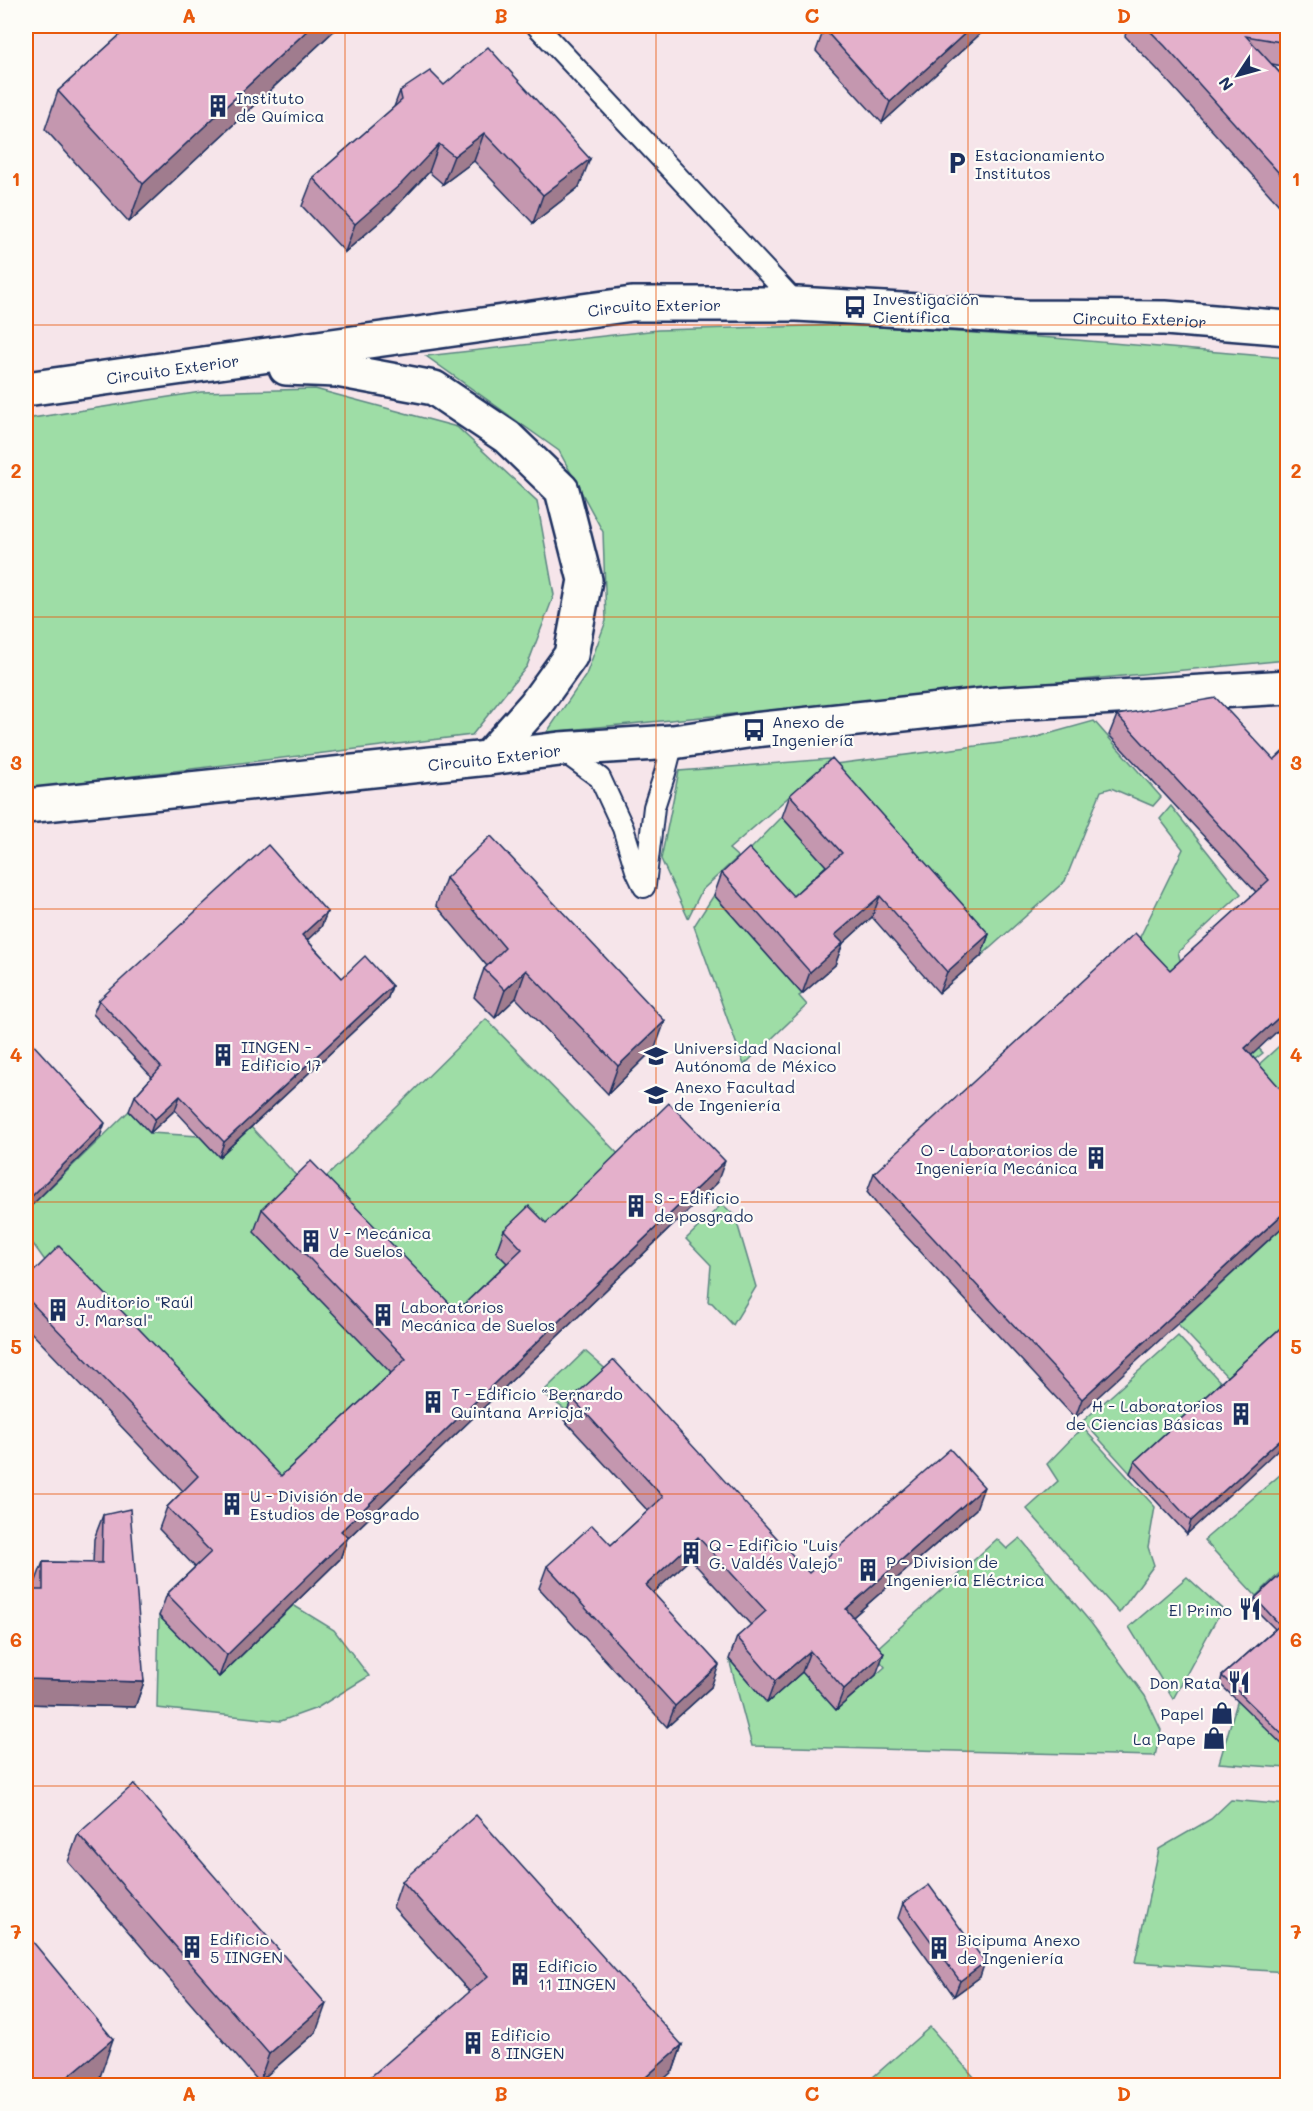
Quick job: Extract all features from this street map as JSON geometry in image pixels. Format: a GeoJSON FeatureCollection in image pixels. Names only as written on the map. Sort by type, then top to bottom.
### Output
{"type":"FeatureCollection","features":[{"type":"Feature","properties":{"kind":"street","name":"Circuito Exterior"},"geometry":{"type":"LineString","coordinates":[[26,387],[201,365],[632,304],[797,304],[1025,317],[1165,318],[1287,328]]}},
{"type":"Feature","properties":{"kind":"street"},"geometry":{"type":"LineString","coordinates":[[201,365],[337,370],[434,388],[507,437],[562,490],[585,580],[571,654],[535,705],[488,758]]}},
{"type":"Feature","properties":{"kind":"street","name":"Circuito Exterior"},"geometry":{"type":"LineString","coordinates":[[26,806],[560,749],[673,742],[754,730],[996,704],[1287,687]]}},
{"type":"Feature","properties":{"kind":"lane"},"geometry":{"type":"LineString","coordinates":[[537,26],[797,304]]}},
{"type":"Feature","properties":{"kind":"lane"},"geometry":{"type":"LineString","coordinates":[[560,749],[600,778],[623,828],[636,870],[644,887],[654,807],[673,742]]}},
{"type":"Feature","properties":{"kind":"shaded area","name":"Universidad Nacional Autónoma de México"},"geometry":{"type":"Polygon","coordinates":[[[26,26],[1287,26],[1287,2085],[26,2086],[26,26]]]}},
{"type":"Feature","properties":{"kind":"green space"},"geometry":{"type":"Polygon","coordinates":[[[847,325],[1053,338],[1287,358],[1287,660],[547,732],[586,675],[606,621],[603,532],[559,451],[426,356],[658,330],[847,325]]]}},
{"type":"Feature","properties":{"kind":"green space"},"geometry":{"type":"Polygon","coordinates":[[[315,389],[457,427],[537,501],[554,595],[527,666],[472,735],[26,789],[26,419],[201,392],[315,389]]]}},
{"type":"Feature","properties":{"kind":"green space"},"geometry":{"type":"Polygon","coordinates":[[[1094,721],[1161,797],[1153,806],[1111,788],[1101,791],[1065,881],[981,956],[816,773],[729,849],[738,857],[702,890],[688,918],[661,859],[679,771],[829,759],[827,765],[1030,739],[1094,721]]]}},
{"type":"Feature","properties":{"kind":"green space"},"geometry":{"type":"Polygon","coordinates":[[[1171,806],[1241,894],[1178,952],[1181,964],[1263,1053],[1245,1067],[1151,968],[1140,937],[1183,849],[1160,819],[1171,806]]]}},
{"type":"Feature","properties":{"kind":"green space"},"geometry":{"type":"Polygon","coordinates":[[[782,817],[834,874],[789,915],[741,859],[782,817]]]}},
{"type":"Feature","properties":{"kind":"green space"},"geometry":{"type":"Polygon","coordinates":[[[714,895],[802,994],[799,996],[807,1005],[744,1065],[694,926],[714,895]]]}},
{"type":"Feature","properties":{"kind":"green space"},"geometry":{"type":"Polygon","coordinates":[[[486,1019],[625,1161],[449,1333],[312,1191],[486,1019]]]}},
{"type":"Feature","properties":{"kind":"green space"},"geometry":{"type":"Polygon","coordinates":[[[1287,1039],[1287,1122],[1246,1076],[1287,1039]]]}},
{"type":"Feature","properties":{"kind":"green space"},"geometry":{"type":"Polygon","coordinates":[[[129,1111],[150,1133],[199,1136],[219,1157],[251,1127],[303,1183],[398,1381],[297,1522],[51,1269],[26,1234],[26,1211],[129,1111]]]}},
{"type":"Feature","properties":{"kind":"green space"},"geometry":{"type":"Polygon","coordinates":[[[722,1204],[735,1216],[756,1287],[733,1325],[712,1303],[708,1302],[711,1265],[686,1239],[722,1204]]]}},
{"type":"Feature","properties":{"kind":"green space"},"geometry":{"type":"Polygon","coordinates":[[[1287,1223],[1287,1330],[1232,1382],[1178,1324],[1287,1223]]]}},
{"type":"Feature","properties":{"kind":"green space"},"geometry":{"type":"Polygon","coordinates":[[[1178,1336],[1225,1387],[1130,1473],[1083,1421],[1178,1336]]]}},
{"type":"Feature","properties":{"kind":"green space"},"geometry":{"type":"Polygon","coordinates":[[[585,1351],[610,1373],[566,1410],[542,1393],[585,1351]]]}},
{"type":"Feature","properties":{"kind":"green space"},"geometry":{"type":"Polygon","coordinates":[[[1084,1429],[1155,1507],[1148,1547],[1154,1565],[1119,1613],[1027,1509],[1058,1481],[1047,1464],[1076,1434],[1084,1429]]]}},
{"type":"Feature","properties":{"kind":"green space"},"geometry":{"type":"Polygon","coordinates":[[[1287,1469],[1287,1566],[1256,1596],[1204,1540],[1287,1469]]]}},
{"type":"Feature","properties":{"kind":"green space"},"geometry":{"type":"Polygon","coordinates":[[[1020,1538],[1091,1623],[1145,1696],[1161,1730],[1155,1756],[752,1746],[729,1659],[767,1703],[802,1672],[836,1710],[885,1667],[873,1652],[997,1539],[1007,1549],[1020,1538]]]}},
{"type":"Feature","properties":{"kind":"green space"},"geometry":{"type":"Polygon","coordinates":[[[1187,1577],[1222,1609],[1173,1699],[1129,1627],[1187,1577]]]}},
{"type":"Feature","properties":{"kind":"green space"},"geometry":{"type":"Polygon","coordinates":[[[293,1605],[334,1630],[369,1676],[317,1708],[281,1721],[157,1708],[159,1616],[219,1677],[293,1605]]]}},
{"type":"Feature","properties":{"kind":"green space"},"geometry":{"type":"Polygon","coordinates":[[[1288,1657],[1287,1768],[1219,1763],[1238,1699],[1288,1657]]]}},
{"type":"Feature","properties":{"kind":"green space"},"geometry":{"type":"Polygon","coordinates":[[[1231,1800],[1287,1805],[1287,1972],[1135,1962],[1159,1849],[1211,1819],[1231,1800]]]}},
{"type":"Feature","properties":{"kind":"green space"},"geometry":{"type":"Polygon","coordinates":[[[930,2027],[981,2085],[864,2085],[930,2027]]]}},
{"type":"Feature","properties":{"kind":"building"},"geometry":{"type":"Polygon","coordinates":[[[130,26],[312,26],[143,184],[58,91],[130,26]]]}},
{"type":"Feature","properties":{"kind":"building"},"geometry":{"type":"Polygon","coordinates":[[[828,26],[973,26],[890,102],[824,29],[828,26]]]}},
{"type":"Feature","properties":{"kind":"building"},"geometry":{"type":"Polygon","coordinates":[[[1145,26],[1287,26],[1287,43],[1246,36],[1287,81],[1287,182],[1165,46],[1145,26]]]}},
{"type":"Feature","properties":{"kind":"building"},"geometry":{"type":"Polygon","coordinates":[[[488,47],[590,159],[543,195],[484,133],[454,156],[439,144],[401,184],[355,224],[313,178],[402,100],[400,91],[430,71],[444,85],[488,47]]]}},
{"type":"Feature","properties":{"kind":"building","name":"O - Laboratorios de Ingeniería Mecánica"},"geometry":{"type":"Polygon","coordinates":[[[1216,698],[1274,760],[1287,748],[1287,1010],[1245,1048],[1287,1096],[1287,1210],[1082,1399],[874,1173],[1135,933],[1170,970],[1269,880],[1117,715],[1216,698]]]}},
{"type":"Feature","properties":{"kind":"building"},"geometry":{"type":"Polygon","coordinates":[[[832,758],[989,934],[947,972],[880,896],[835,935],[843,943],[810,972],[722,873],[749,848],[793,896],[842,853],[790,795],[832,758]]]}},
{"type":"Feature","properties":{"kind":"building"},"geometry":{"type":"Polygon","coordinates":[[[491,836],[665,1021],[618,1066],[526,970],[505,990],[484,969],[505,948],[446,878],[491,836]]]}},
{"type":"Feature","properties":{"kind":"building"},"geometry":{"type":"Polygon","coordinates":[[[268,845],[327,912],[302,935],[342,978],[365,956],[392,986],[224,1142],[180,1096],[155,1119],[135,1096],[161,1067],[99,1000],[268,845]]]}},
{"type":"Feature","properties":{"kind":"building"},"geometry":{"type":"Polygon","coordinates":[[[30,1041],[105,1123],[26,1202],[26,1045],[30,1041]]]}},
{"type":"Feature","properties":{"kind":"building"},"geometry":{"type":"Polygon","coordinates":[[[669,1103],[725,1161],[341,1531],[348,1537],[227,1655],[167,1594],[211,1552],[167,1507],[198,1476],[26,1297],[26,1279],[59,1246],[281,1476],[406,1359],[262,1209],[311,1161],[457,1311],[522,1249],[504,1230],[529,1206],[546,1223],[669,1103]]]}},
{"type":"Feature","properties":{"kind":"building","name":"H - Laboratorios de Ciencias Básicas"},"geometry":{"type":"Polygon","coordinates":[[[1287,1322],[1287,1433],[1191,1521],[1135,1461],[1287,1322]]]}},
{"type":"Feature","properties":{"kind":"building"},"geometry":{"type":"Polygon","coordinates":[[[614,1360],[809,1573],[950,1449],[984,1487],[846,1609],[884,1653],[844,1689],[810,1651],[775,1681],[737,1637],[766,1611],[698,1537],[646,1585],[719,1665],[675,1706],[547,1566],[592,1525],[611,1545],[663,1497],[572,1398],[614,1360]]]}},
{"type":"Feature","properties":{"kind":"building"},"geometry":{"type":"Polygon","coordinates":[[[130,1509],[144,1682],[26,1679],[26,1590],[43,1590],[43,1562],[102,1563],[103,1515],[130,1509]]]}},
{"type":"Feature","properties":{"kind":"building"},"geometry":{"type":"Polygon","coordinates":[[[1287,1569],[1287,1739],[1222,1676],[1280,1625],[1255,1598],[1287,1569]]]}},
{"type":"Feature","properties":{"kind":"building","name":"Edificio 5 IINGEN"},"geometry":{"type":"Polygon","coordinates":[[[134,1784],[326,2004],[269,2054],[78,1834],[134,1784]]]}},
{"type":"Feature","properties":{"kind":"building"},"geometry":{"type":"Polygon","coordinates":[[[476,1815],[682,2045],[637,2085],[361,2085],[488,1976],[402,1881],[476,1815]]]}},
{"type":"Feature","properties":{"kind":"building"},"geometry":{"type":"Polygon","coordinates":[[[929,1885],[985,1962],[960,1981],[903,1903],[929,1885]]]}},
{"type":"Feature","properties":{"kind":"building"},"geometry":{"type":"Polygon","coordinates":[[[33,1942],[113,2039],[58,2085],[26,2085],[26,1948],[33,1942]]]}},
{"type":"Feature","properties":{"kind":"place","name":"Instituto de Química"},"geometry":{"type":"Point","coordinates":[218,106]}},
{"type":"Feature","properties":{"kind":"place","name":"Estacionamiento Institutos"},"geometry":{"type":"Point","coordinates":[957,163]}},
{"type":"Feature","properties":{"kind":"place","name":"Investigación Científica"},"geometry":{"type":"Point","coordinates":[855,307]}},
{"type":"Feature","properties":{"kind":"place","name":"Anexo de Ingeniería"},"geometry":{"type":"Point","coordinates":[754,730]}},
{"type":"Feature","properties":{"kind":"place","name":"IINGEN - Edificio 17"},"geometry":{"type":"Point","coordinates":[223,1055]}},
{"type":"Feature","properties":{"kind":"place","name":"Universidad Nacional Autónoma de México"},"geometry":{"type":"Point","coordinates":[656,1056]}},
{"type":"Feature","properties":{"kind":"place","name":"Anexo Facultad de Ingeniería"},"geometry":{"type":"Point","coordinates":[656,1095]}},
{"type":"Feature","properties":{"kind":"place","name":"O - Laboratorios de Ingeniería Mecánica"},"geometry":{"type":"Point","coordinates":[1096,1158]}},
{"type":"Feature","properties":{"kind":"place","name":"S - Edificio de posgrado"},"geometry":{"type":"Point","coordinates":[636,1206]}},
{"type":"Feature","properties":{"kind":"place","name":"V - Mecánica de Suelos"},"geometry":{"type":"Point","coordinates":[311,1241]}},
{"type":"Feature","properties":{"kind":"place","name":"Auditorio \"Raúl J. Marsal\""},"geometry":{"type":"Point","coordinates":[58,1310]}},
{"type":"Feature","properties":{"kind":"place","name":"Laboratorios Mecánica de Suelos"},"geometry":{"type":"Point","coordinates":[383,1315]}},
{"type":"Feature","properties":{"kind":"place","name":"T - Edificio “Bernardo Quintana Arrioja”"},"geometry":{"type":"Point","coordinates":[433,1402]}},
{"type":"Feature","properties":{"kind":"place","name":"H - Laboratorios de Ciencias Básicas"},"geometry":{"type":"Point","coordinates":[1241,1414]}},
{"type":"Feature","properties":{"kind":"place","name":"U - División de Estudios de Posgrado"},"geometry":{"type":"Point","coordinates":[232,1504]}},
{"type":"Feature","properties":{"kind":"place","name":"Q - Edificio \"Luis G. Valdés Valejo\""},"geometry":{"type":"Point","coordinates":[691,1553]}},
{"type":"Feature","properties":{"kind":"place","name":"P - Division de Ingeniería Eléctrica"},"geometry":{"type":"Point","coordinates":[868,1570]}},
{"type":"Feature","properties":{"kind":"place","name":"El Primo"},"geometry":{"type":"Point","coordinates":[1250,1609]}},
{"type":"Feature","properties":{"kind":"place","name":"Don Rata"},"geometry":{"type":"Point","coordinates":[1239,1682]}},
{"type":"Feature","properties":{"kind":"place","name":"Papel"},"geometry":{"type":"Point","coordinates":[1222,1713]}},
{"type":"Feature","properties":{"kind":"place","name":"La Pape"},"geometry":{"type":"Point","coordinates":[1214,1738]}},
{"type":"Feature","properties":{"kind":"place","name":"Edificio 5 IINGEN"},"geometry":{"type":"Point","coordinates":[192,1947]}},
{"type":"Feature","properties":{"kind":"place","name":"Bicipuma Anexo de Ingeniería"},"geometry":{"type":"Point","coordinates":[939,1948]}},
{"type":"Feature","properties":{"kind":"place","name":"Edificio 11 IINGEN"},"geometry":{"type":"Point","coordinates":[520,1974]}},
{"type":"Feature","properties":{"kind":"place","name":"Edificio 8 IINGEN"},"geometry":{"type":"Point","coordinates":[473,2043]}}]}
